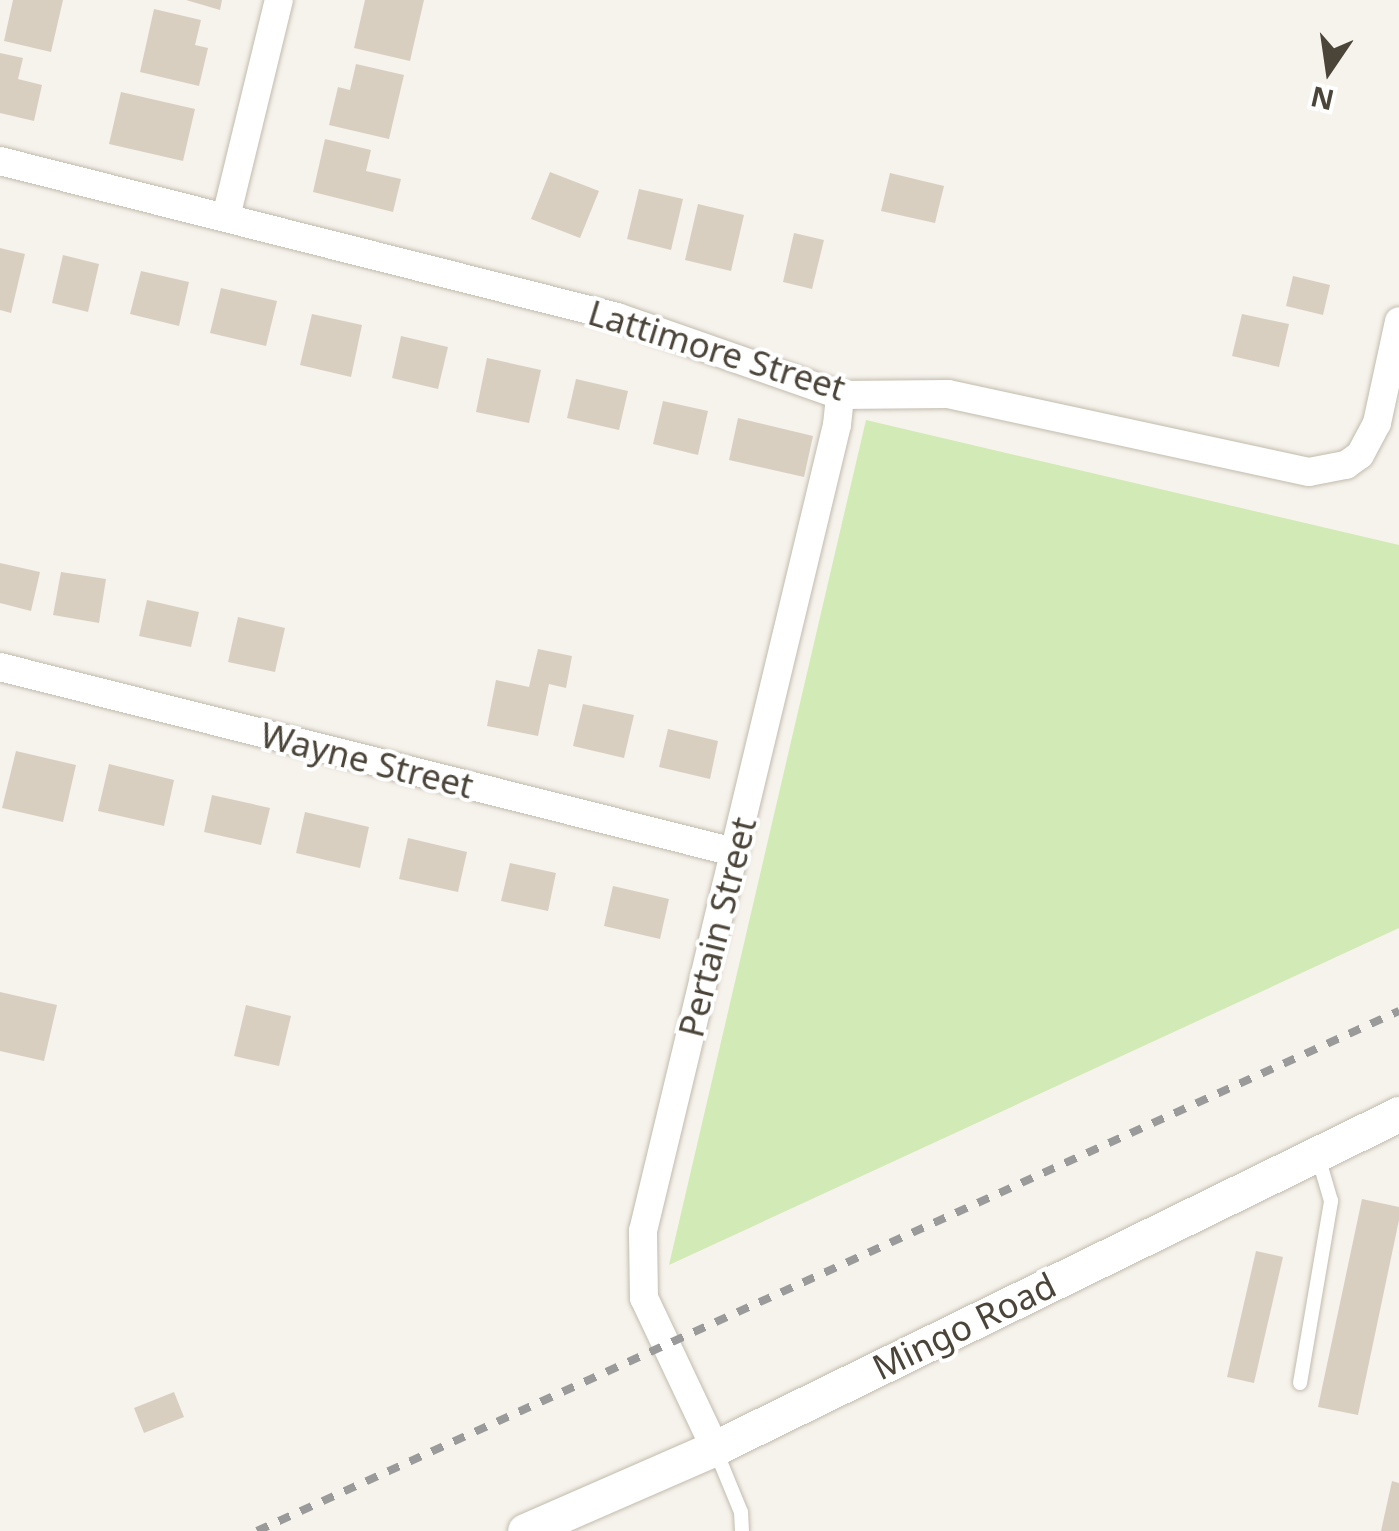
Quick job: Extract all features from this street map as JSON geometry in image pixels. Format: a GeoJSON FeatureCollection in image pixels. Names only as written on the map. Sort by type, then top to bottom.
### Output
{"type":"FeatureCollection","features":[{"type":"Feature","properties":{"kind":"street"},"geometry":{"type":"LineString","coordinates":[[226,216],[279,0]]}},
{"type":"Feature","properties":{"kind":"street","name":"Lattimore Street"},"geometry":{"type":"LineString","coordinates":[[0,161],[617,317],[840,395],[948,394],[1309,472],[1346,465],[1360,455],[1377,423],[1399,321]]}},
{"type":"Feature","properties":{"kind":"street","name":"Pertain Street"},"geometry":{"type":"LineString","coordinates":[[715,1448],[644,1298],[643,1231],[838,425],[840,395]]}},
{"type":"Feature","properties":{"kind":"street","name":"Wayne Street"},"geometry":{"type":"LineString","coordinates":[[0,667],[734,852]]}},
{"type":"Feature","properties":{"kind":"street","name":"Mingo Road"},"geometry":{"type":"LineString","coordinates":[[525,1531],[715,1448],[1399,1114]]}},
{"type":"Feature","properties":{"kind":"lane"},"geometry":{"type":"LineString","coordinates":[[1300,1383],[1331,1201],[1316,1152]]}},
{"type":"Feature","properties":{"kind":"lane"},"geometry":{"type":"LineString","coordinates":[[715,1448],[741,1512],[742,1531]]}},
{"type":"Feature","properties":{"kind":"green space"},"geometry":{"type":"Polygon","coordinates":[[[866,420],[1399,545],[1399,928],[669,1265],[866,420]]]}},
{"type":"Feature","properties":{"kind":"building"},"geometry":{"type":"Polygon","coordinates":[[[13,0],[63,0],[51,52],[4,41],[13,0]]]}},
{"type":"Feature","properties":{"kind":"building"},"geometry":{"type":"Polygon","coordinates":[[[186,0],[222,0],[220,10],[186,0]]]}},
{"type":"Feature","properties":{"kind":"building"},"geometry":{"type":"Polygon","coordinates":[[[365,0],[424,0],[410,61],[354,48],[365,0]]]}},
{"type":"Feature","properties":{"kind":"building"},"geometry":{"type":"Polygon","coordinates":[[[154,9],[201,20],[195,45],[208,48],[199,86],[140,72],[154,9]]]}},
{"type":"Feature","properties":{"kind":"building"},"geometry":{"type":"Polygon","coordinates":[[[0,53],[23,58],[18,79],[42,85],[34,121],[0,113],[0,53]]]}},
{"type":"Feature","properties":{"kind":"building"},"geometry":{"type":"Polygon","coordinates":[[[356,64],[404,75],[389,139],[329,125],[338,87],[350,90],[356,64]]]}},
{"type":"Feature","properties":{"kind":"building"},"geometry":{"type":"Polygon","coordinates":[[[121,92],[195,109],[183,161],[109,144],[121,92]]]}},
{"type":"Feature","properties":{"kind":"building"},"geometry":{"type":"Polygon","coordinates":[[[325,139],[371,150],[366,171],[401,179],[393,212],[313,192],[325,139]]]}},
{"type":"Feature","properties":{"kind":"building"},"geometry":{"type":"Polygon","coordinates":[[[550,172],[599,191],[580,238],[531,219],[550,172]]]}},
{"type":"Feature","properties":{"kind":"building"},"geometry":{"type":"Polygon","coordinates":[[[890,173],[944,186],[935,223],[881,211],[890,173]]]}},
{"type":"Feature","properties":{"kind":"building"},"geometry":{"type":"Polygon","coordinates":[[[639,189],[683,199],[671,250],[627,239],[639,189]]]}},
{"type":"Feature","properties":{"kind":"building"},"geometry":{"type":"Polygon","coordinates":[[[698,204],[744,215],[731,271],[685,260],[698,204]]]}},
{"type":"Feature","properties":{"kind":"building"},"geometry":{"type":"Polygon","coordinates":[[[794,233],[824,240],[812,289],[783,282],[794,233]]]}},
{"type":"Feature","properties":{"kind":"building"},"geometry":{"type":"Polygon","coordinates":[[[0,248],[25,254],[11,313],[0,310],[0,248]]]}},
{"type":"Feature","properties":{"kind":"building"},"geometry":{"type":"Polygon","coordinates":[[[63,255],[99,264],[88,312],[52,303],[63,255]]]}},
{"type":"Feature","properties":{"kind":"building"},"geometry":{"type":"Polygon","coordinates":[[[141,271],[189,282],[179,326],[130,314],[141,271]]]}},
{"type":"Feature","properties":{"kind":"building"},"geometry":{"type":"Polygon","coordinates":[[[1293,276],[1330,285],[1323,315],[1286,306],[1293,276]]]}},
{"type":"Feature","properties":{"kind":"building"},"geometry":{"type":"Polygon","coordinates":[[[221,288],[277,301],[266,346],[210,333],[221,288]]]}},
{"type":"Feature","properties":{"kind":"building"},"geometry":{"type":"Polygon","coordinates":[[[312,314],[362,325],[351,377],[300,365],[312,314]]]}},
{"type":"Feature","properties":{"kind":"building"},"geometry":{"type":"Polygon","coordinates":[[[1242,314],[1289,324],[1279,367],[1232,356],[1242,314]]]}},
{"type":"Feature","properties":{"kind":"building"},"geometry":{"type":"Polygon","coordinates":[[[401,336],[448,347],[438,389],[392,378],[401,336]]]}},
{"type":"Feature","properties":{"kind":"building"},"geometry":{"type":"Polygon","coordinates":[[[487,358],[541,370],[529,423],[476,412],[487,358]]]}},
{"type":"Feature","properties":{"kind":"building"},"geometry":{"type":"Polygon","coordinates":[[[576,379],[628,391],[619,430],[567,418],[576,379]]]}},
{"type":"Feature","properties":{"kind":"building"},"geometry":{"type":"Polygon","coordinates":[[[663,401],[708,411],[698,455],[653,444],[663,401]]]}},
{"type":"Feature","properties":{"kind":"building"},"geometry":{"type":"Polygon","coordinates":[[[738,418],[813,436],[804,477],[729,460],[738,418]]]}},
{"type":"Feature","properties":{"kind":"building"},"geometry":{"type":"Polygon","coordinates":[[[0,563],[40,572],[31,611],[0,603],[0,563]]]}},
{"type":"Feature","properties":{"kind":"building"},"geometry":{"type":"Polygon","coordinates":[[[61,572],[106,579],[99,623],[53,615],[61,572]]]}},
{"type":"Feature","properties":{"kind":"building"},"geometry":{"type":"Polygon","coordinates":[[[147,600],[199,612],[191,647],[139,636],[147,600]]]}},
{"type":"Feature","properties":{"kind":"building"},"geometry":{"type":"Polygon","coordinates":[[[238,617],[285,628],[275,672],[228,662],[238,617]]]}},
{"type":"Feature","properties":{"kind":"building"},"geometry":{"type":"Polygon","coordinates":[[[538,649],[572,656],[566,688],[549,684],[538,736],[487,726],[496,680],[529,687],[538,649]]]}},
{"type":"Feature","properties":{"kind":"building"},"geometry":{"type":"Polygon","coordinates":[[[583,704],[634,715],[624,758],[573,746],[583,704]]]}},
{"type":"Feature","properties":{"kind":"building"},"geometry":{"type":"Polygon","coordinates":[[[668,729],[718,741],[710,779],[659,767],[668,729]]]}},
{"type":"Feature","properties":{"kind":"building"},"geometry":{"type":"Polygon","coordinates":[[[16,751],[76,765],[63,822],[2,808],[16,751]]]}},
{"type":"Feature","properties":{"kind":"building"},"geometry":{"type":"Polygon","coordinates":[[[109,764],[174,780],[164,826],[98,811],[109,764]]]}},
{"type":"Feature","properties":{"kind":"building"},"geometry":{"type":"Polygon","coordinates":[[[212,795],[270,808],[261,845],[204,832],[212,795]]]}},
{"type":"Feature","properties":{"kind":"building"},"geometry":{"type":"Polygon","coordinates":[[[305,812],[369,827],[360,868],[296,853],[305,812]]]}},
{"type":"Feature","properties":{"kind":"building"},"geometry":{"type":"Polygon","coordinates":[[[408,838],[467,852],[458,892],[399,879],[408,838]]]}},
{"type":"Feature","properties":{"kind":"building"},"geometry":{"type":"Polygon","coordinates":[[[510,863],[556,873],[548,911],[501,901],[510,863]]]}},
{"type":"Feature","properties":{"kind":"building"},"geometry":{"type":"Polygon","coordinates":[[[613,886],[669,899],[660,939],[604,926],[613,886]]]}},
{"type":"Feature","properties":{"kind":"building"},"geometry":{"type":"Polygon","coordinates":[[[0,992],[57,1005],[44,1061],[0,1051],[0,992]]]}},
{"type":"Feature","properties":{"kind":"building"},"geometry":{"type":"Polygon","coordinates":[[[246,1005],[291,1016],[279,1066],[234,1056],[246,1005]]]}},
{"type":"Feature","properties":{"kind":"building"},"geometry":{"type":"Polygon","coordinates":[[[1362,1199],[1399,1207],[1399,1220],[1358,1415],[1318,1407],[1362,1199]]]}},
{"type":"Feature","properties":{"kind":"building"},"geometry":{"type":"Polygon","coordinates":[[[1256,1251],[1283,1257],[1254,1383],[1227,1377],[1256,1251]]]}},
{"type":"Feature","properties":{"kind":"building"},"geometry":{"type":"Polygon","coordinates":[[[174,1392],[184,1417],[144,1433],[134,1408],[174,1392]]]}},
{"type":"Feature","properties":{"kind":"building"},"geometry":{"type":"Polygon","coordinates":[[[1392,1481],[1399,1483],[1399,1531],[1381,1531],[1392,1481]]]}},
{"type":"Feature","properties":{"kind":"railway"},"geometry":{"type":"LineString","coordinates":[[257,1531],[1399,1011]]}}]}
